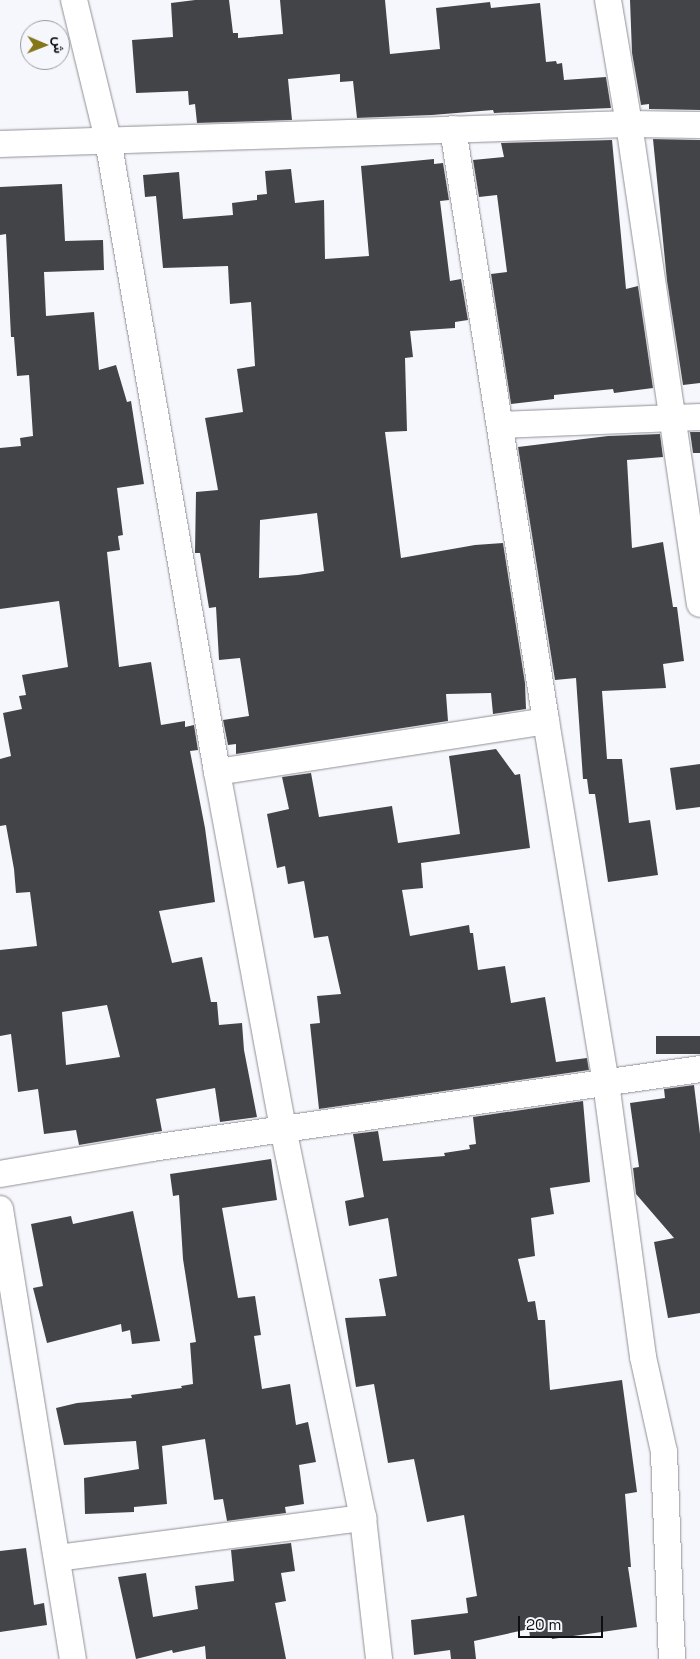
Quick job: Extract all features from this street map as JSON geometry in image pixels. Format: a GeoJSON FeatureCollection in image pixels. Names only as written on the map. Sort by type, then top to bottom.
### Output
{"type":"FeatureCollection","features":[{"type":"Feature","properties":{"kind":"street"},"geometry":{"type":"LineString","coordinates":[[74,0],[108,140],[217,772],[283,1128],[363,1518],[379,1659]]}},
{"type":"Feature","properties":{"kind":"street"},"geometry":{"type":"LineString","coordinates":[[608,0],[629,124],[700,604]]}},
{"type":"Feature","properties":{"kind":"street"},"geometry":{"type":"LineString","coordinates":[[0,144],[453,129],[700,124]]}},
{"type":"Feature","properties":{"kind":"street"},"geometry":{"type":"LineString","coordinates":[[453,129],[546,721],[606,1084],[643,1357],[664,1452],[672,1659]]}},
{"type":"Feature","properties":{"kind":"street"},"geometry":{"type":"LineString","coordinates":[[500,425],[700,417]]}},
{"type":"Feature","properties":{"kind":"street"},"geometry":{"type":"LineString","coordinates":[[217,772],[546,721]]}},
{"type":"Feature","properties":{"kind":"street"},"geometry":{"type":"LineString","coordinates":[[0,1174],[283,1128],[700,1070]]}},
{"type":"Feature","properties":{"kind":"street"},"geometry":{"type":"LineString","coordinates":[[0,1209],[73,1659]]}},
{"type":"Feature","properties":{"kind":"street"},"geometry":{"type":"LineString","coordinates":[[58,1558],[363,1518]]}},
{"type":"Feature","properties":{"kind":"building"},"geometry":{"type":"Polygon","coordinates":[[[195,0],[229,0],[233,33],[238,33],[238,38],[283,34],[280,0],[385,0],[390,54],[440,49],[436,8],[490,2],[491,8],[540,3],[546,62],[556,61],[557,64],[562,63],[564,80],[606,77],[611,108],[494,113],[493,110],[357,118],[353,81],[340,82],[340,74],[288,79],[292,120],[197,123],[195,104],[189,105],[188,91],[136,93],[132,40],[173,37],[171,3],[195,0]]]}},
{"type":"Feature","properties":{"kind":"building"},"geometry":{"type":"Polygon","coordinates":[[[630,0],[700,0],[700,110],[649,109],[649,104],[641,105],[632,53],[630,0]]]}},
{"type":"Feature","properties":{"kind":"building"},"geometry":{"type":"Polygon","coordinates":[[[653,139],[700,140],[700,383],[683,385],[667,281],[653,139]]]}},
{"type":"Feature","properties":{"kind":"building"},"geometry":{"type":"Polygon","coordinates":[[[612,140],[626,289],[638,286],[653,388],[614,393],[613,389],[554,395],[554,399],[511,404],[491,274],[507,272],[497,195],[479,197],[473,160],[504,157],[501,143],[612,140]]]}},
{"type":"Feature","properties":{"kind":"building"},"geometry":{"type":"Polygon","coordinates":[[[434,159],[434,164],[443,163],[449,200],[440,201],[450,281],[461,279],[468,320],[455,322],[455,328],[410,331],[413,357],[405,358],[407,431],[385,432],[401,558],[475,545],[503,543],[525,683],[526,709],[493,714],[491,693],[446,694],[448,721],[236,754],[236,744],[228,745],[223,720],[249,716],[240,658],[219,660],[216,607],[209,608],[200,553],[195,553],[196,492],[218,490],[205,418],[243,412],[237,369],[255,366],[251,302],[230,304],[228,266],[163,268],[156,196],[145,197],[143,175],[179,172],[183,219],[233,215],[232,203],[257,200],[257,195],[267,194],[265,171],[291,169],[295,203],[324,200],[325,259],[369,256],[361,166],[434,159]],[[317,513],[260,520],[259,578],[324,571],[317,513]]]}},
{"type":"Feature","properties":{"kind":"building"},"geometry":{"type":"Polygon","coordinates":[[[62,184],[65,241],[103,240],[104,270],[44,272],[46,316],[94,312],[99,370],[116,365],[127,402],[131,401],[144,484],[117,488],[123,535],[118,536],[120,550],[107,552],[119,667],[151,662],[161,725],[185,721],[185,727],[194,725],[198,750],[190,751],[205,828],[215,902],[159,911],[172,963],[202,957],[211,1002],[217,1002],[219,1025],[242,1023],[244,1050],[257,1117],[220,1122],[215,1088],[156,1099],[162,1131],[79,1145],[76,1130],[44,1134],[38,1089],[18,1092],[11,1034],[0,1036],[0,950],[37,946],[30,892],[16,893],[14,869],[6,825],[0,826],[0,759],[11,756],[3,713],[22,709],[19,696],[26,695],[22,675],[68,667],[59,601],[0,609],[0,448],[21,446],[20,438],[33,436],[29,375],[17,376],[14,337],[11,337],[6,234],[0,235],[0,187],[62,184]],[[107,1005],[62,1012],[66,1065],[120,1057],[107,1005]]]}},
{"type":"Feature","properties":{"kind":"building"},"geometry":{"type":"Polygon","coordinates":[[[690,432],[700,432],[700,453],[693,453],[690,432]]]}},
{"type":"Feature","properties":{"kind":"building"},"geometry":{"type":"Polygon","coordinates":[[[660,434],[663,457],[627,460],[632,548],[663,542],[673,607],[677,607],[684,661],[663,664],[666,688],[602,691],[607,759],[622,759],[629,823],[650,820],[658,875],[608,882],[595,794],[589,794],[587,779],[583,779],[576,678],[555,680],[518,447],[608,436],[660,434]]]}},
{"type":"Feature","properties":{"kind":"building"},"geometry":{"type":"Polygon","coordinates":[[[496,749],[515,775],[520,774],[530,848],[421,863],[423,888],[402,890],[410,936],[469,925],[470,933],[473,933],[478,970],[505,966],[511,1003],[545,997],[556,1062],[587,1058],[589,1070],[319,1109],[310,1024],[320,1023],[317,996],[341,994],[328,936],[314,938],[304,881],[288,884],[285,866],[277,868],[267,814],[289,809],[282,777],[311,773],[319,817],[392,806],[398,843],[460,834],[449,756],[496,749]]]}},
{"type":"Feature","properties":{"kind":"building"},"geometry":{"type":"Polygon","coordinates":[[[700,764],[700,807],[676,810],[670,768],[700,764]]]}},
{"type":"Feature","properties":{"kind":"building"},"geometry":{"type":"Polygon","coordinates":[[[656,1036],[700,1036],[700,1054],[656,1054],[656,1036]]]}},
{"type":"Feature","properties":{"kind":"building"},"geometry":{"type":"Polygon","coordinates":[[[694,1085],[700,1134],[700,1313],[668,1318],[654,1242],[674,1238],[636,1194],[633,1168],[639,1167],[630,1103],[665,1098],[664,1089],[694,1085]]]}},
{"type":"Feature","properties":{"kind":"building"},"geometry":{"type":"Polygon","coordinates":[[[583,1101],[590,1182],[550,1188],[554,1214],[531,1218],[535,1256],[518,1259],[528,1302],[535,1301],[538,1320],[545,1320],[550,1390],[622,1380],[637,1492],[625,1494],[631,1567],[628,1567],[637,1627],[552,1639],[551,1636],[530,1637],[529,1629],[474,1641],[476,1659],[451,1659],[450,1650],[414,1655],[411,1620],[468,1613],[466,1598],[477,1596],[464,1515],[427,1522],[414,1459],[388,1463],[374,1384],[356,1387],[345,1318],[386,1316],[379,1279],[397,1276],[388,1218],[349,1226],[345,1201],[364,1197],[353,1134],[378,1131],[383,1161],[445,1156],[444,1153],[470,1149],[469,1145],[476,1144],[473,1117],[583,1101]]]}},
{"type":"Feature","properties":{"kind":"building"},"geometry":{"type":"Polygon","coordinates":[[[271,1159],[277,1200],[222,1208],[238,1298],[255,1296],[261,1335],[254,1336],[262,1389],[290,1384],[296,1425],[308,1422],[316,1462],[299,1465],[304,1504],[285,1507],[286,1513],[227,1521],[223,1499],[214,1500],[205,1439],[162,1446],[167,1504],[134,1507],[134,1512],[85,1514],[84,1478],[139,1469],[136,1441],[64,1445],[56,1408],[77,1403],[132,1398],[131,1395],[182,1388],[181,1386],[193,1384],[190,1343],[196,1342],[183,1259],[179,1195],[173,1196],[170,1174],[271,1159]]]}},
{"type":"Feature","properties":{"kind":"building"},"geometry":{"type":"Polygon","coordinates":[[[133,1211],[160,1341],[132,1344],[130,1330],[122,1332],[121,1324],[47,1343],[33,1288],[43,1286],[31,1224],[71,1216],[73,1224],[133,1211]]]}},
{"type":"Feature","properties":{"kind":"building"},"geometry":{"type":"Polygon","coordinates":[[[291,1543],[295,1571],[281,1573],[286,1601],[275,1603],[286,1659],[206,1659],[205,1646],[173,1653],[172,1650],[136,1659],[118,1577],[146,1573],[153,1617],[198,1609],[195,1586],[234,1581],[231,1550],[291,1543]]]}},
{"type":"Feature","properties":{"kind":"building"},"geometry":{"type":"Polygon","coordinates":[[[26,1548],[34,1605],[44,1603],[47,1625],[0,1632],[0,1551],[26,1548]]]}}]}
